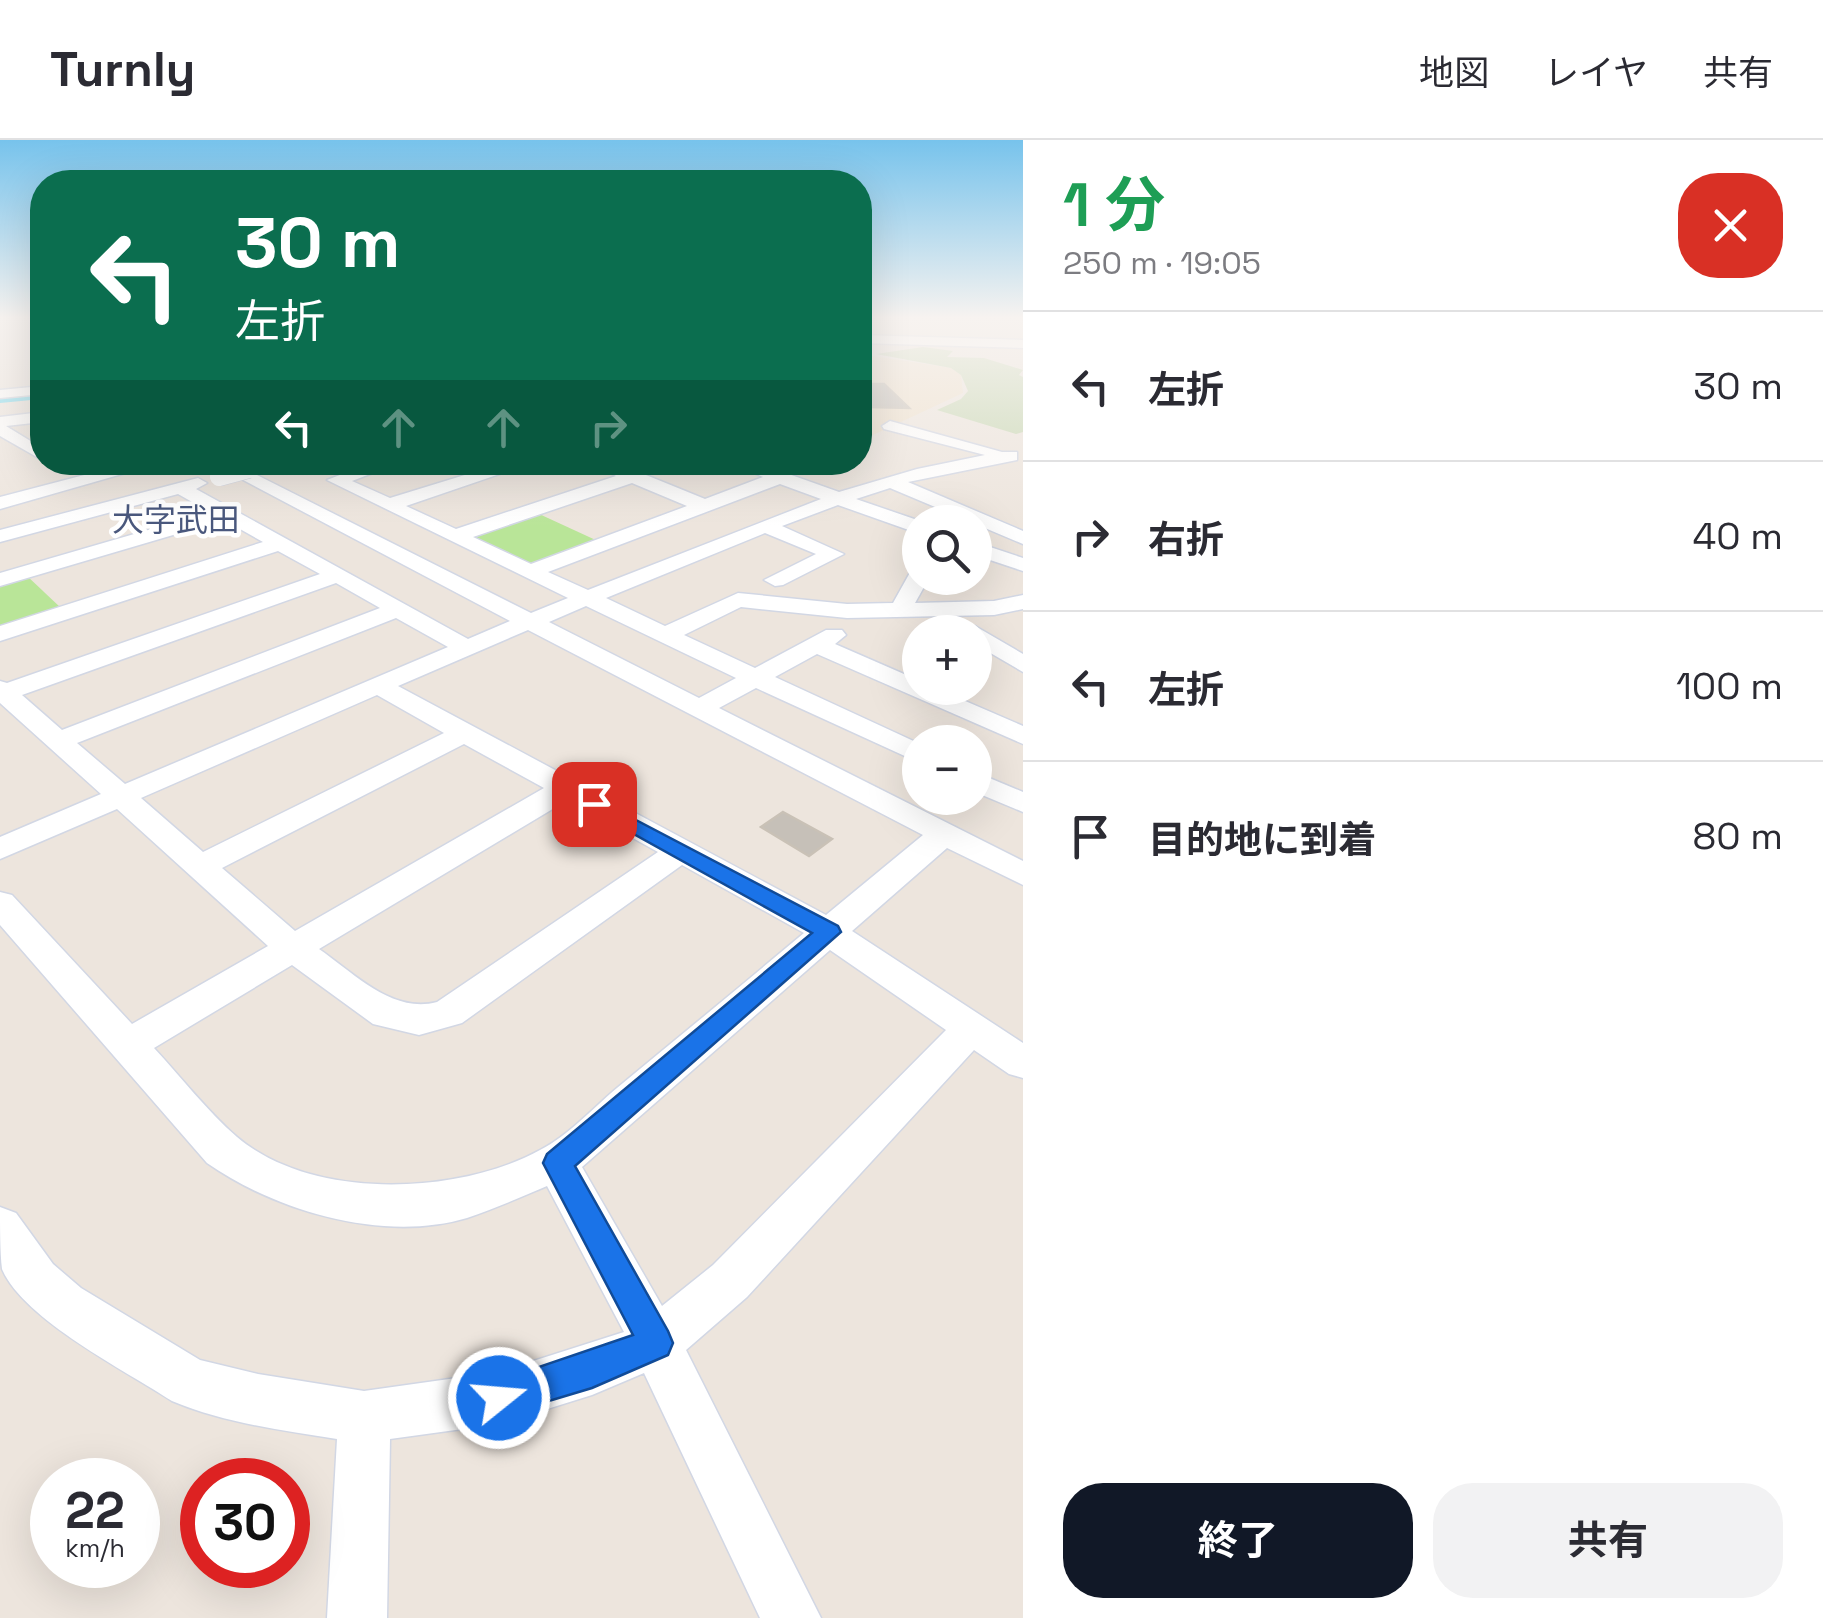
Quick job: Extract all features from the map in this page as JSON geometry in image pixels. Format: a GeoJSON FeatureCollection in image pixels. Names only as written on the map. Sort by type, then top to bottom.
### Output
{"type":"FeatureCollection","features":[{"type":"Feature","properties":{"kind":"street"},"geometry":{"type":"LineString","coordinates":[[0,394],[30,391]]}},
{"type":"Feature","properties":{"kind":"street"},"geometry":{"type":"LineString","coordinates":[[0,426],[30,420]]}},
{"type":"Feature","properties":{"kind":"street"},"geometry":{"type":"LineString","coordinates":[[0,426],[30,447]]}},
{"type":"Feature","properties":{"kind":"street"},"geometry":{"type":"LineString","coordinates":[[890,426],[981,450],[1018,450]]}},
{"type":"Feature","properties":{"kind":"street"},"geometry":{"type":"LineString","coordinates":[[0,849],[585,598],[766,527],[844,499],[1018,450]]}},
{"type":"Feature","properties":{"kind":"street"},"geometry":{"type":"LineString","coordinates":[[75,475],[84,481]]}},
{"type":"Feature","properties":{"kind":"street"},"geometry":{"type":"LineString","coordinates":[[1,502],[107,475]]}},
{"type":"Feature","properties":{"kind":"street"},"geometry":{"type":"LineString","coordinates":[[0,536],[180,488],[207,475]]}},
{"type":"Feature","properties":{"kind":"street"},"geometry":{"type":"LineString","coordinates":[[228,475],[529,622],[1023,874]]}},
{"type":"Feature","properties":{"kind":"street"},"geometry":{"type":"LineString","coordinates":[[352,475],[336,480],[902,747]]}},
{"type":"Feature","properties":{"kind":"street"},"geometry":{"type":"LineString","coordinates":[[388,505],[485,475]]}},
{"type":"Feature","properties":{"kind":"street"},"geometry":{"type":"LineString","coordinates":[[625,475],[705,506]]}},
{"type":"Feature","properties":{"kind":"street"},"geometry":{"type":"LineString","coordinates":[[775,475],[902,521]]}},
{"type":"Feature","properties":{"kind":"street"},"geometry":{"type":"LineString","coordinates":[[528,572],[781,477]]}},
{"type":"Feature","properties":{"kind":"street"},"geometry":{"type":"LineString","coordinates":[[455,536],[631,478]]}},
{"type":"Feature","properties":{"kind":"street"},"geometry":{"type":"LineString","coordinates":[[894,484],[1023,538]]}},
{"type":"Feature","properties":{"kind":"street"},"geometry":{"type":"LineString","coordinates":[[180,488],[467,648]]}},
{"type":"Feature","properties":{"kind":"street"},"geometry":{"type":"LineString","coordinates":[[0,580],[225,514]]}},
{"type":"Feature","properties":{"kind":"street"},"geometry":{"type":"LineString","coordinates":[[992,527],[1023,520]]}},
{"type":"Feature","properties":{"kind":"street"},"geometry":{"type":"LineString","coordinates":[[766,527],[834,554],[776,580]]}},
{"type":"Feature","properties":{"kind":"street"},"geometry":{"type":"LineString","coordinates":[[0,634],[278,544]]}},
{"type":"Feature","properties":{"kind":"street"},"geometry":{"type":"LineString","coordinates":[[992,554],[1023,565]]}},
{"type":"Feature","properties":{"kind":"street"},"geometry":{"type":"LineString","coordinates":[[2,692],[336,576]]}},
{"type":"Feature","properties":{"kind":"street"},"geometry":{"type":"LineString","coordinates":[[900,610],[908,595]]}},
{"type":"Feature","properties":{"kind":"street"},"geometry":{"type":"LineString","coordinates":[[664,635],[738,600],[847,611],[994,608],[1023,602]]}},
{"type":"Feature","properties":{"kind":"street"},"geometry":{"type":"LineString","coordinates":[[939,608],[950,615]]}},
{"type":"Feature","properties":{"kind":"street"},"geometry":{"type":"LineString","coordinates":[[60,740],[396,610]]}},
{"type":"Feature","properties":{"kind":"street"},"geometry":{"type":"LineString","coordinates":[[700,708],[852,625],[847,611]]}},
{"type":"Feature","properties":{"kind":"street"},"geometry":{"type":"LineString","coordinates":[[992,644],[1023,665]]}},
{"type":"Feature","properties":{"kind":"street"},"geometry":{"type":"LineString","coordinates":[[818,645],[1023,736]]}},
{"type":"Feature","properties":{"kind":"street"},"geometry":{"type":"LineString","coordinates":[[380,686],[829,932],[1023,1063]]}},
{"type":"Feature","properties":{"kind":"street"},"geometry":{"type":"LineString","coordinates":[[2,692],[292,948],[386,1014],[419,1022],[450,1013],[679,852]]}},
{"type":"Feature","properties":{"kind":"street"},"geometry":{"type":"LineString","coordinates":[[201,866],[464,733]]}},
{"type":"Feature","properties":{"kind":"street"},"geometry":{"type":"LineString","coordinates":[[128,1045],[566,788]]}},
{"type":"Feature","properties":{"kind":"street"},"geometry":{"type":"LineString","coordinates":[[992,789],[1023,803]]}},
{"type":"Feature","properties":{"kind":"street"},"geometry":{"type":"LineString","coordinates":[[5,918],[128,1045],[222,1150],[250,1169],[328,1198],[373,1204],[449,1201],[558,1163],[944,834]]}},
{"type":"Feature","properties":{"kind":"street"},"geometry":{"type":"LineString","coordinates":[[0,1228],[36,1280],[64,1304],[190,1383],[258,1400],[364,1417],[499,1398],[592,1370],[656,1343],[730,1280],[971,1028]]}},
{"type":"Feature","properties":{"kind":"street"},"geometry":{"type":"LineString","coordinates":[[558,1163],[656,1343],[791,1618]]}},
{"type":"Feature","properties":{"kind":"street"},"geometry":{"type":"LineString","coordinates":[[357,1618],[364,1417]]}},
{"type":"Feature","properties":{"kind":"shaded area"},"geometry":{"type":"Polygon","coordinates":[[[872,388],[962,388],[963,393],[872,435],[872,388]]]}},
{"type":"Feature","properties":{"kind":"green space"},"geometry":{"type":"Polygon","coordinates":[[[967,388],[1023,388],[1023,432],[1016,434],[937,410],[961,399],[967,388]]]}},
{"type":"Feature","properties":{"kind":"green space"},"geometry":{"type":"Polygon","coordinates":[[[537,513],[600,542],[531,567],[469,535],[537,513]]]}},
{"type":"Feature","properties":{"kind":"green space"},"geometry":{"type":"Polygon","coordinates":[[[26,575],[61,608],[0,628],[0,583],[26,575]]]}},
{"type":"Feature","properties":{"kind":"building"},"geometry":{"type":"Polygon","coordinates":[[[872,388],[888,388],[909,408],[872,407],[872,388]]]}},
{"type":"Feature","properties":{"kind":"building"},"geometry":{"type":"Polygon","coordinates":[[[783,812],[832,839],[809,856],[761,827],[783,812]]]}},
{"type":"Feature","properties":{"kind":"waterway"},"geometry":{"type":"LineString","coordinates":[[0,400],[30,397]]}},
{"type":"Feature","properties":{"kind":"district","name":"大字武田"},"geometry":{"type":"Point","coordinates":[176,520]}},
{"type":"Feature","properties":{"kind":"route"},"geometry":{"type":"LineString","coordinates":[[499,1398],[592,1370],[656,1343],[558,1163],[829,932],[594,804]]}}]}
